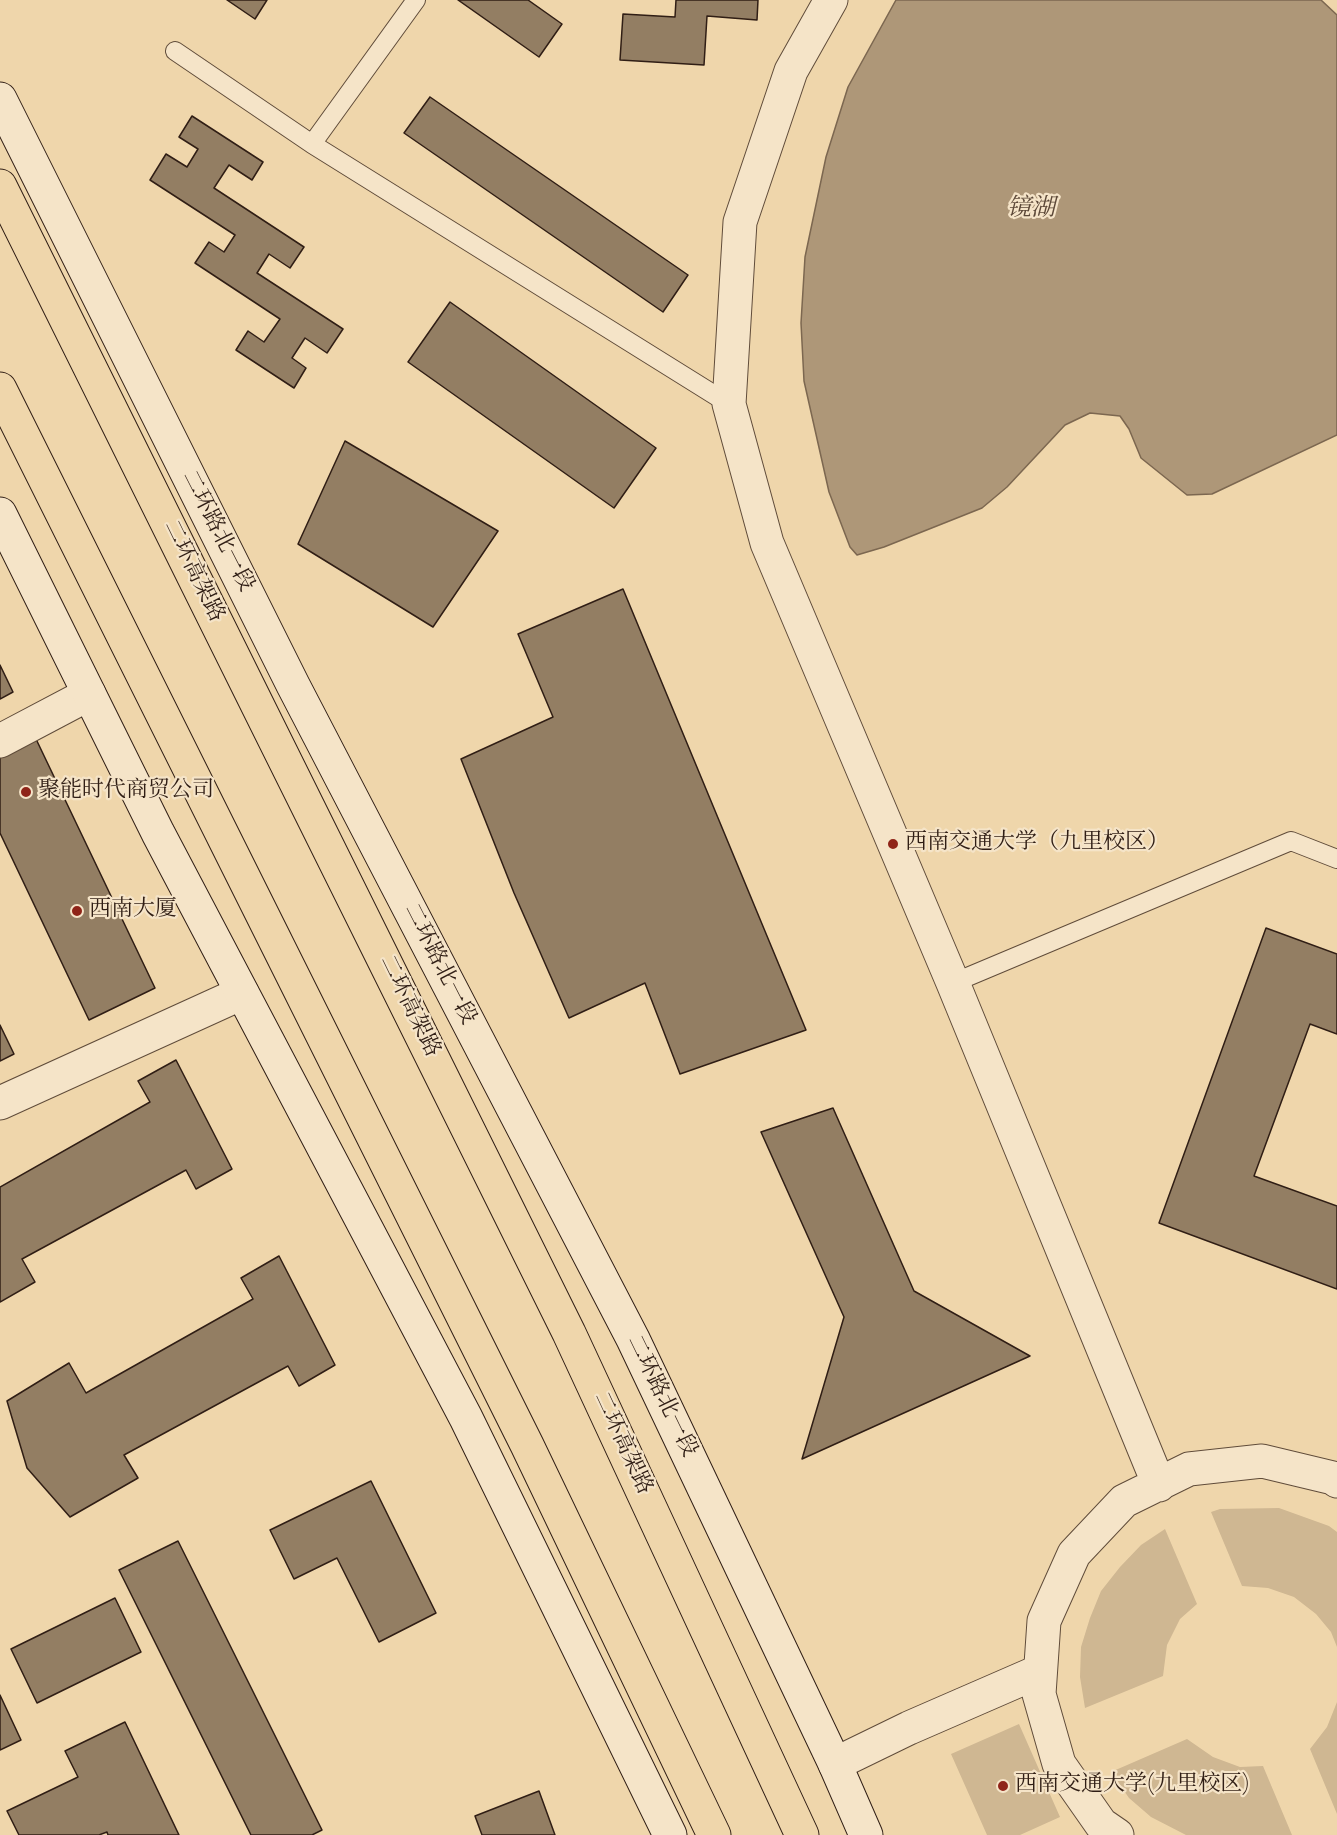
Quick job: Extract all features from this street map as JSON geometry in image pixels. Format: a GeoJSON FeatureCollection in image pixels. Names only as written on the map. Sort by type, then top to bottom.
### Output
{"type":"FeatureCollection","features":[{"type":"Feature","properties":{"kind":"highway","name":"二环高架路"},"geometry":{"type":"LineString","coordinates":[[0,186],[564,1322],[802,1835]]}},
{"type":"Feature","properties":{"kind":"highway"},"geometry":{"type":"LineString","coordinates":[[0,389],[522,1435],[714,1835]]}},
{"type":"Feature","properties":{"kind":"main road"},"geometry":{"type":"LineString","coordinates":[[831,0],[791,71],[740,222],[729,404],[768,543],[953,984],[1159,1485]]}},
{"type":"Feature","properties":{"kind":"main road","name":"二环路北一段"},"geometry":{"type":"LineString","coordinates":[[0,99],[293,685],[633,1340],[836,1764],[866,1835]]}},
{"type":"Feature","properties":{"kind":"main road"},"geometry":{"type":"LineString","coordinates":[[0,514],[158,834],[466,1418],[670,1835]]}},
{"type":"Feature","properties":{"kind":"main road"},"geometry":{"type":"LineString","coordinates":[[0,741],[89,694]]}},
{"type":"Feature","properties":{"kind":"main road"},"geometry":{"type":"LineString","coordinates":[[0,1103],[242,993]]}},
{"type":"Feature","properties":{"kind":"main road"},"geometry":{"type":"LineString","coordinates":[[1117,1835],[1101,1824],[1059,1764],[1039,1694],[1044,1621],[1074,1554],[1124,1501],[1189,1469],[1262,1461],[1333,1478],[1337,1481]]}},
{"type":"Feature","properties":{"kind":"main road"},"geometry":{"type":"LineString","coordinates":[[836,1764],[909,1728],[1040,1671]]}},
{"type":"Feature","properties":{"kind":"lane"},"geometry":{"type":"LineString","coordinates":[[312,144],[416,0]]}},
{"type":"Feature","properties":{"kind":"lane"},"geometry":{"type":"LineString","coordinates":[[175,51],[312,144],[729,404]]}},
{"type":"Feature","properties":{"kind":"lane"},"geometry":{"type":"LineString","coordinates":[[953,984],[1291,841],[1337,859]]}},
{"type":"Feature","properties":{"kind":"shaded area"},"geometry":{"type":"Polygon","coordinates":[[[1279,1508],[1329,1526],[1337,1532],[1337,1647],[1331,1632],[1316,1614],[1294,1597],[1268,1588],[1242,1586],[1211,1512],[1220,1509],[1279,1508]]]}},
{"type":"Feature","properties":{"kind":"shaded area"},"geometry":{"type":"Polygon","coordinates":[[[1165,1529],[1197,1604],[1180,1619],[1167,1645],[1163,1676],[1085,1708],[1080,1677],[1081,1647],[1101,1591],[1141,1545],[1165,1529]]]}},
{"type":"Feature","properties":{"kind":"shaded area"},"geometry":{"type":"Polygon","coordinates":[[[1337,1702],[1337,1814],[1310,1749],[1327,1727],[1337,1702]]]}},
{"type":"Feature","properties":{"kind":"shaded area"},"geometry":{"type":"Polygon","coordinates":[[[1019,1724],[1060,1817],[1020,1835],[987,1835],[951,1754],[1019,1724]]]}},
{"type":"Feature","properties":{"kind":"shaded area"},"geometry":{"type":"Polygon","coordinates":[[[1187,1739],[1213,1757],[1240,1767],[1263,1766],[1292,1835],[1186,1835],[1151,1817],[1129,1798],[1111,1772],[1187,1739]]]}},
{"type":"Feature","properties":{"kind":"water","name":"镜湖"},"geometry":{"type":"Polygon","coordinates":[[[896,0],[1321,0],[1337,15],[1337,435],[1212,494],[1187,495],[1141,458],[1129,429],[1120,416],[1090,413],[1065,425],[1007,487],[982,508],[884,547],[857,555],[850,547],[829,492],[804,381],[801,323],[805,257],[826,157],[848,87],[896,0]]]}},
{"type":"Feature","properties":{"kind":"building"},"geometry":{"type":"Polygon","coordinates":[[[227,0],[267,0],[255,19],[227,0]]]}},
{"type":"Feature","properties":{"kind":"building"},"geometry":{"type":"Polygon","coordinates":[[[458,0],[528,0],[562,24],[539,57],[458,0]]]}},
{"type":"Feature","properties":{"kind":"building"},"geometry":{"type":"Polygon","coordinates":[[[676,0],[758,0],[757,20],[707,16],[704,65],[620,60],[623,14],[675,17],[676,0]]]}},
{"type":"Feature","properties":{"kind":"building"},"geometry":{"type":"Polygon","coordinates":[[[430,97],[688,275],[663,312],[404,133],[430,97]]]}},
{"type":"Feature","properties":{"kind":"building"},"geometry":{"type":"Polygon","coordinates":[[[192,116],[263,162],[252,180],[229,165],[214,188],[304,247],[290,268],[269,254],[257,273],[343,329],[327,353],[305,338],[292,358],[306,368],[294,388],[236,350],[248,331],[264,342],[280,319],[195,263],[209,242],[224,252],[235,235],[150,180],[166,154],[187,167],[198,149],[179,137],[192,116]]]}},
{"type":"Feature","properties":{"kind":"building"},"geometry":{"type":"Polygon","coordinates":[[[450,302],[656,448],[614,508],[408,362],[450,302]]]}},
{"type":"Feature","properties":{"kind":"building"},"geometry":{"type":"Polygon","coordinates":[[[345,441],[498,531],[433,627],[298,544],[345,441]]]}},
{"type":"Feature","properties":{"kind":"building"},"geometry":{"type":"Polygon","coordinates":[[[623,589],[806,1030],[680,1074],[645,983],[569,1018],[514,893],[461,759],[553,717],[518,634],[623,589]]]}},
{"type":"Feature","properties":{"kind":"building"},"geometry":{"type":"Polygon","coordinates":[[[0,665],[13,692],[0,699],[0,665]]]}},
{"type":"Feature","properties":{"kind":"building","name":"西南大厦"},"geometry":{"type":"Polygon","coordinates":[[[36,739],[155,988],[89,1020],[0,833],[0,756],[36,739]]]}},
{"type":"Feature","properties":{"kind":"building"},"geometry":{"type":"Polygon","coordinates":[[[1266,928],[1337,954],[1337,1034],[1310,1024],[1254,1176],[1337,1206],[1337,1289],[1159,1223],[1266,928]]]}},
{"type":"Feature","properties":{"kind":"building"},"geometry":{"type":"Polygon","coordinates":[[[0,1025],[14,1054],[0,1061],[0,1025]]]}},
{"type":"Feature","properties":{"kind":"building"},"geometry":{"type":"Polygon","coordinates":[[[176,1060],[232,1169],[196,1189],[186,1170],[22,1259],[35,1282],[0,1302],[0,1187],[150,1102],[138,1081],[176,1060]]]}},
{"type":"Feature","properties":{"kind":"building"},"geometry":{"type":"Polygon","coordinates":[[[833,1108],[914,1291],[1030,1356],[802,1459],[844,1317],[761,1132],[833,1108]]]}},
{"type":"Feature","properties":{"kind":"building"},"geometry":{"type":"Polygon","coordinates":[[[279,1256],[335,1365],[299,1386],[288,1366],[124,1455],[138,1478],[70,1517],[27,1468],[7,1401],[69,1363],[86,1393],[253,1299],[241,1278],[279,1256]]]}},
{"type":"Feature","properties":{"kind":"building"},"geometry":{"type":"Polygon","coordinates":[[[371,1481],[436,1613],[379,1642],[337,1558],[294,1579],[270,1530],[371,1481]]]}},
{"type":"Feature","properties":{"kind":"building"},"geometry":{"type":"Polygon","coordinates":[[[178,1541],[322,1830],[312,1835],[251,1835],[119,1570],[178,1541]]]}},
{"type":"Feature","properties":{"kind":"building"},"geometry":{"type":"Polygon","coordinates":[[[115,1598],[141,1652],[37,1703],[11,1649],[115,1598]]]}},
{"type":"Feature","properties":{"kind":"building"},"geometry":{"type":"Polygon","coordinates":[[[0,1695],[21,1740],[0,1750],[0,1695]]]}},
{"type":"Feature","properties":{"kind":"building"},"geometry":{"type":"Polygon","coordinates":[[[125,1722],[179,1835],[108,1835],[107,1832],[99,1835],[19,1835],[7,1811],[78,1777],[65,1751],[125,1722]]]}},
{"type":"Feature","properties":{"kind":"building"},"geometry":{"type":"Polygon","coordinates":[[[539,1791],[555,1835],[482,1835],[475,1816],[539,1791]]]}},
{"type":"Feature","properties":{"kind":"place","name":"聚能时代商贸公司"},"geometry":{"type":"Point","coordinates":[26,792]}},
{"type":"Feature","properties":{"kind":"place","name":"西南交通大学（九里校区）"},"geometry":{"type":"Point","coordinates":[893,844]}},
{"type":"Feature","properties":{"kind":"place","name":"西南大厦"},"geometry":{"type":"Point","coordinates":[77,911]}},
{"type":"Feature","properties":{"kind":"place","name":"西南交通大学(九里校区)"},"geometry":{"type":"Point","coordinates":[1003,1786]}}]}
